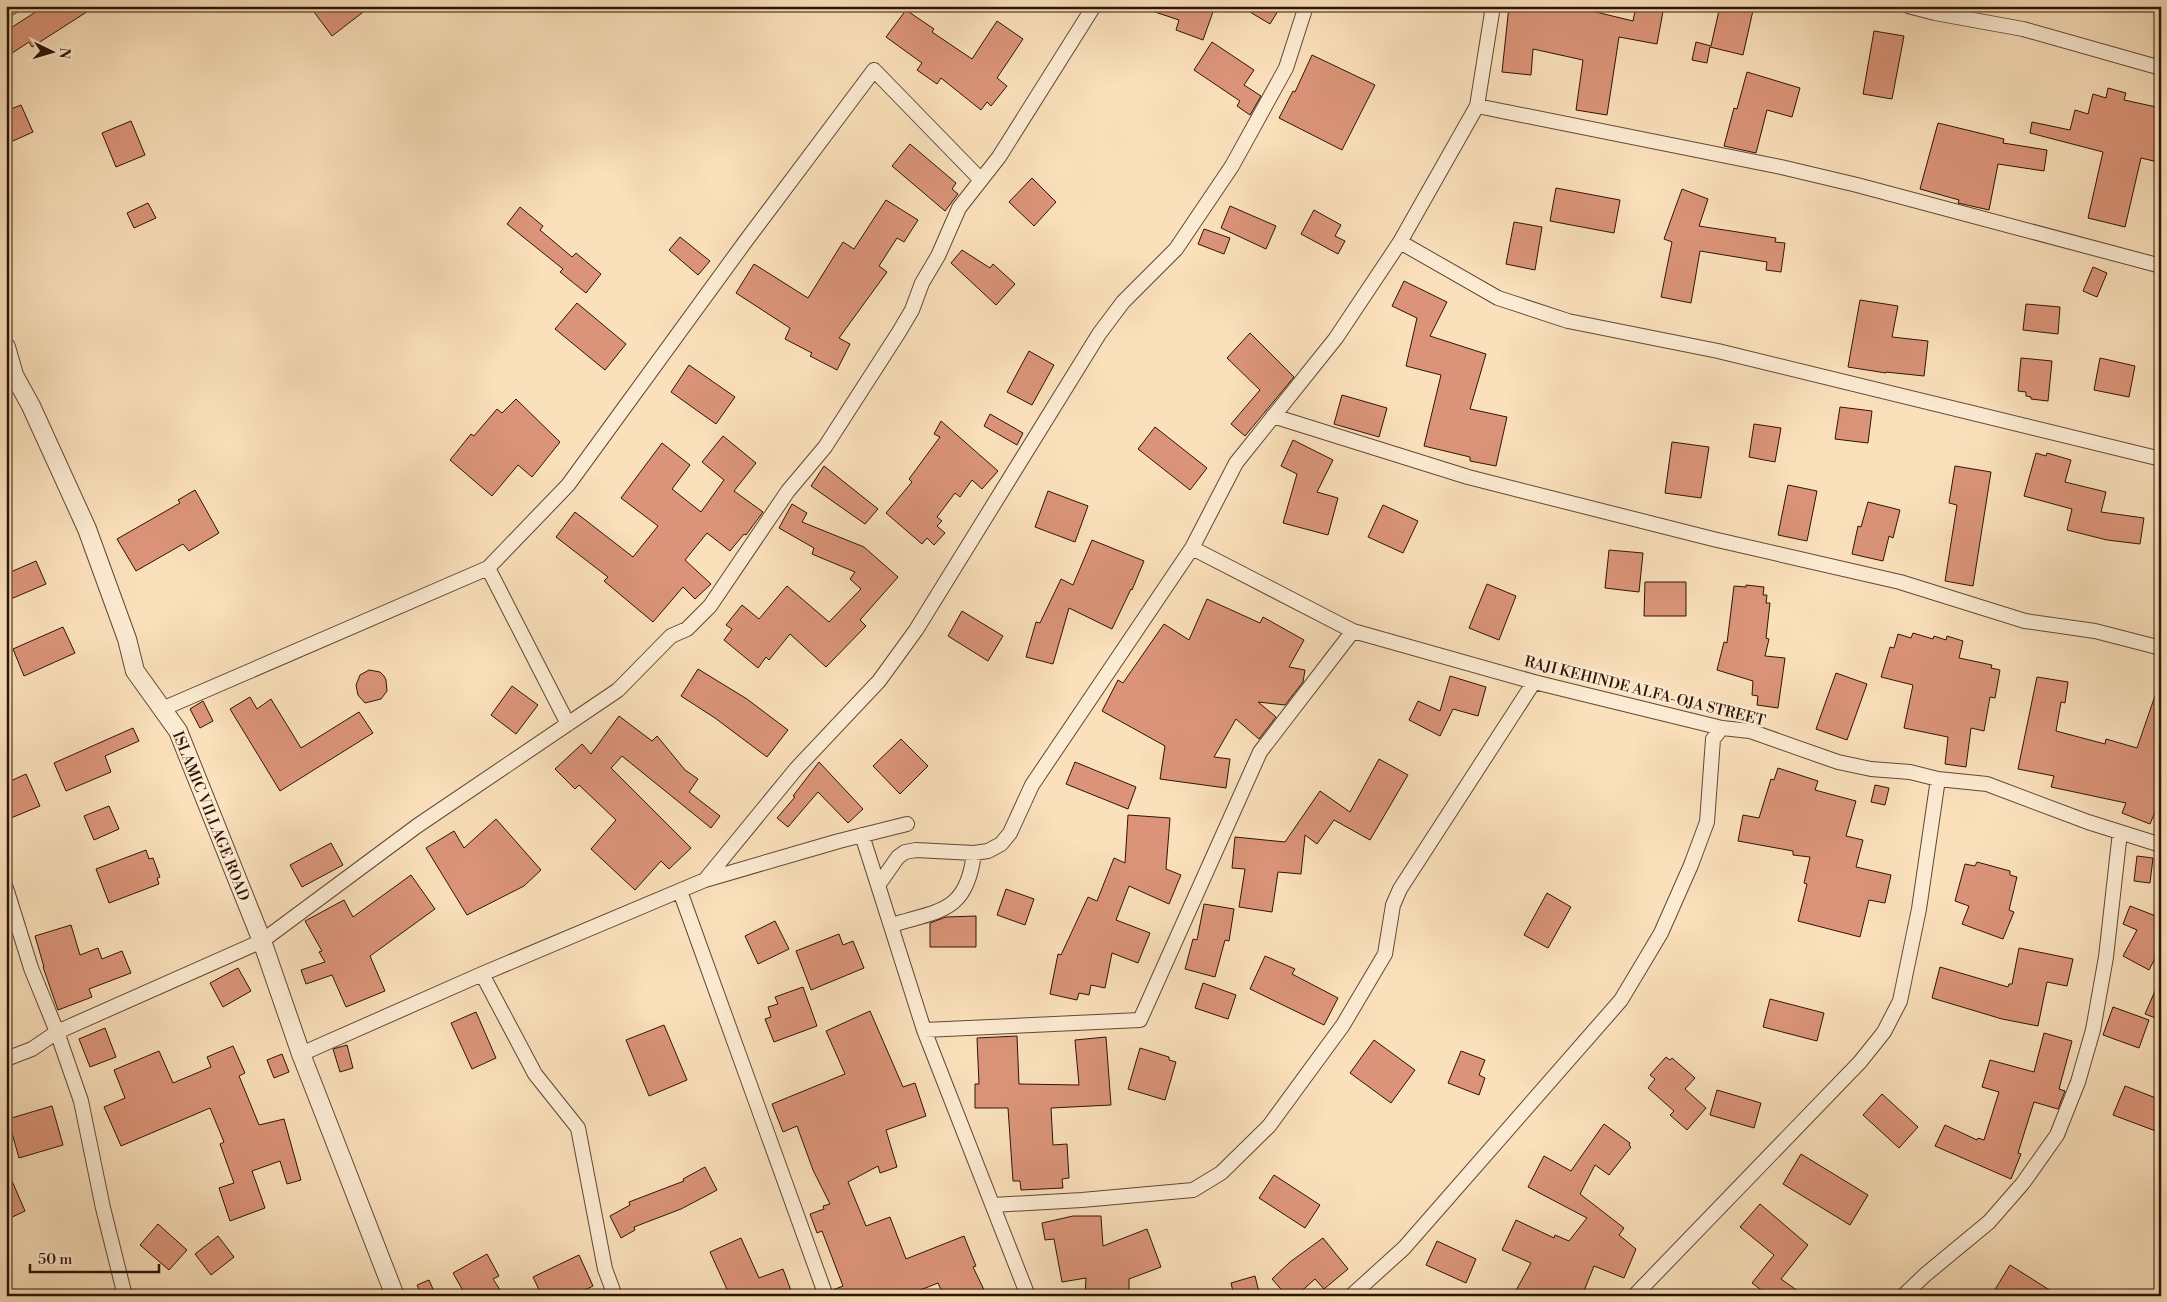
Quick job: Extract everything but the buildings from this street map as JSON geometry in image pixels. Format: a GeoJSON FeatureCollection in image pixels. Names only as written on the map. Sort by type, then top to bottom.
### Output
{"type":"FeatureCollection","features":[{"type":"Feature","properties":{"kind":"street"},"geometry":{"type":"LineString","coordinates":[[6,10],[13,6]]}},
{"type":"Feature","properties":{"kind":"street"},"geometry":{"type":"LineString","coordinates":[[6,1059],[32,1049],[57,1032],[262,941],[417,826],[618,690],[671,636],[687,629],[710,606],[788,491],[825,447],[900,332],[912,310],[922,282],[938,256],[959,208],[999,158],[1094,6]]}},
{"type":"Feature","properties":{"kind":"street"},"geometry":{"type":"LineString","coordinates":[[705,880],[796,769],[879,681],[916,630],[1099,334],[1123,302],[1176,248],[1232,166],[1286,68],[1306,6]]}},
{"type":"Feature","properties":{"kind":"street"},"geometry":{"type":"LineString","coordinates":[[879,884],[898,857],[905,852],[916,850],[974,853],[988,851],[1001,844],[1010,833],[1032,785],[1192,548],[1236,463],[1336,338],[1400,242],[1477,106],[1493,6]]}},
{"type":"Feature","properties":{"kind":"street"},"geometry":{"type":"LineString","coordinates":[[1908,6],[1935,13],[2023,29],[2161,68]]}},
{"type":"Feature","properties":{"kind":"street"},"geometry":{"type":"LineString","coordinates":[[162,709],[488,568],[568,485],[745,242],[874,70],[981,180]]}},
{"type":"Feature","properties":{"kind":"street"},"geometry":{"type":"LineString","coordinates":[[1477,106],[1781,167],[1858,185],[2161,266]]}},
{"type":"Feature","properties":{"kind":"street"},"geometry":{"type":"LineString","coordinates":[[1400,242],[1498,298],[1568,321],[1718,351],[2161,459]]}},
{"type":"Feature","properties":{"kind":"street","name":"ISLAMIC VILLAGE ROAD"},"geometry":{"type":"LineString","coordinates":[[6,347],[14,375],[31,406],[87,529],[136,671],[178,731],[262,941],[301,1054],[396,1296]]}},
{"type":"Feature","properties":{"kind":"street"},"geometry":{"type":"LineString","coordinates":[[1273,416],[1468,477],[1712,539],[1900,582],[2025,621],[2094,631],[2161,648]]}},
{"type":"Feature","properties":{"kind":"street","name":"RAJI KEHINDE ALFA-OJA STREET"},"geometry":{"type":"LineString","coordinates":[[1192,548],[1353,631],[1534,682],[1722,728],[1750,731],[1838,762],[1870,769],[1910,772],[1938,779],[1987,784],[2161,845]]}},
{"type":"Feature","properties":{"kind":"street"},"geometry":{"type":"LineString","coordinates":[[488,568],[568,724]]}},
{"type":"Feature","properties":{"kind":"street"},"geometry":{"type":"LineString","coordinates":[[924,1030],[1140,1020],[1260,752],[1353,631]]}},
{"type":"Feature","properties":{"kind":"street"},"geometry":{"type":"LineString","coordinates":[[993,1205],[1082,1200],[1193,1190],[1228,1166],[1269,1126],[1343,1025],[1385,954],[1393,905],[1400,889],[1534,682]]}},
{"type":"Feature","properties":{"kind":"street"},"geometry":{"type":"LineString","coordinates":[[1351,1296],[1404,1248],[1621,1000],[1660,933],[1692,865],[1707,822],[1713,739],[1722,728]]}},
{"type":"Feature","properties":{"kind":"street"},"geometry":{"type":"LineString","coordinates":[[1634,1296],[1860,1062],[1884,1032],[1900,1001],[1911,952],[1938,779]]}},
{"type":"Feature","properties":{"kind":"street"},"geometry":{"type":"LineString","coordinates":[[301,1054],[482,974],[705,880],[862,835],[908,824]]}},
{"type":"Feature","properties":{"kind":"street"},"geometry":{"type":"LineString","coordinates":[[1903,1296],[1925,1275],[1989,1222],[2023,1183],[2057,1135],[2078,1082],[2092,1030],[2106,957],[2120,832]]}},
{"type":"Feature","properties":{"kind":"street"},"geometry":{"type":"LineString","coordinates":[[862,835],[924,1030],[1028,1296]]}},
{"type":"Feature","properties":{"kind":"street"},"geometry":{"type":"LineString","coordinates":[[892,925],[945,908],[958,900],[967,886],[974,853]]}},
{"type":"Feature","properties":{"kind":"street"},"geometry":{"type":"LineString","coordinates":[[6,888],[31,968],[57,1032],[81,1101],[102,1208],[125,1296]]}},
{"type":"Feature","properties":{"kind":"street"},"geometry":{"type":"LineString","coordinates":[[680,891],[826,1296]]}},
{"type":"Feature","properties":{"kind":"street"},"geometry":{"type":"LineString","coordinates":[[482,974],[535,1074],[578,1128],[605,1269],[615,1296]]}}]}
